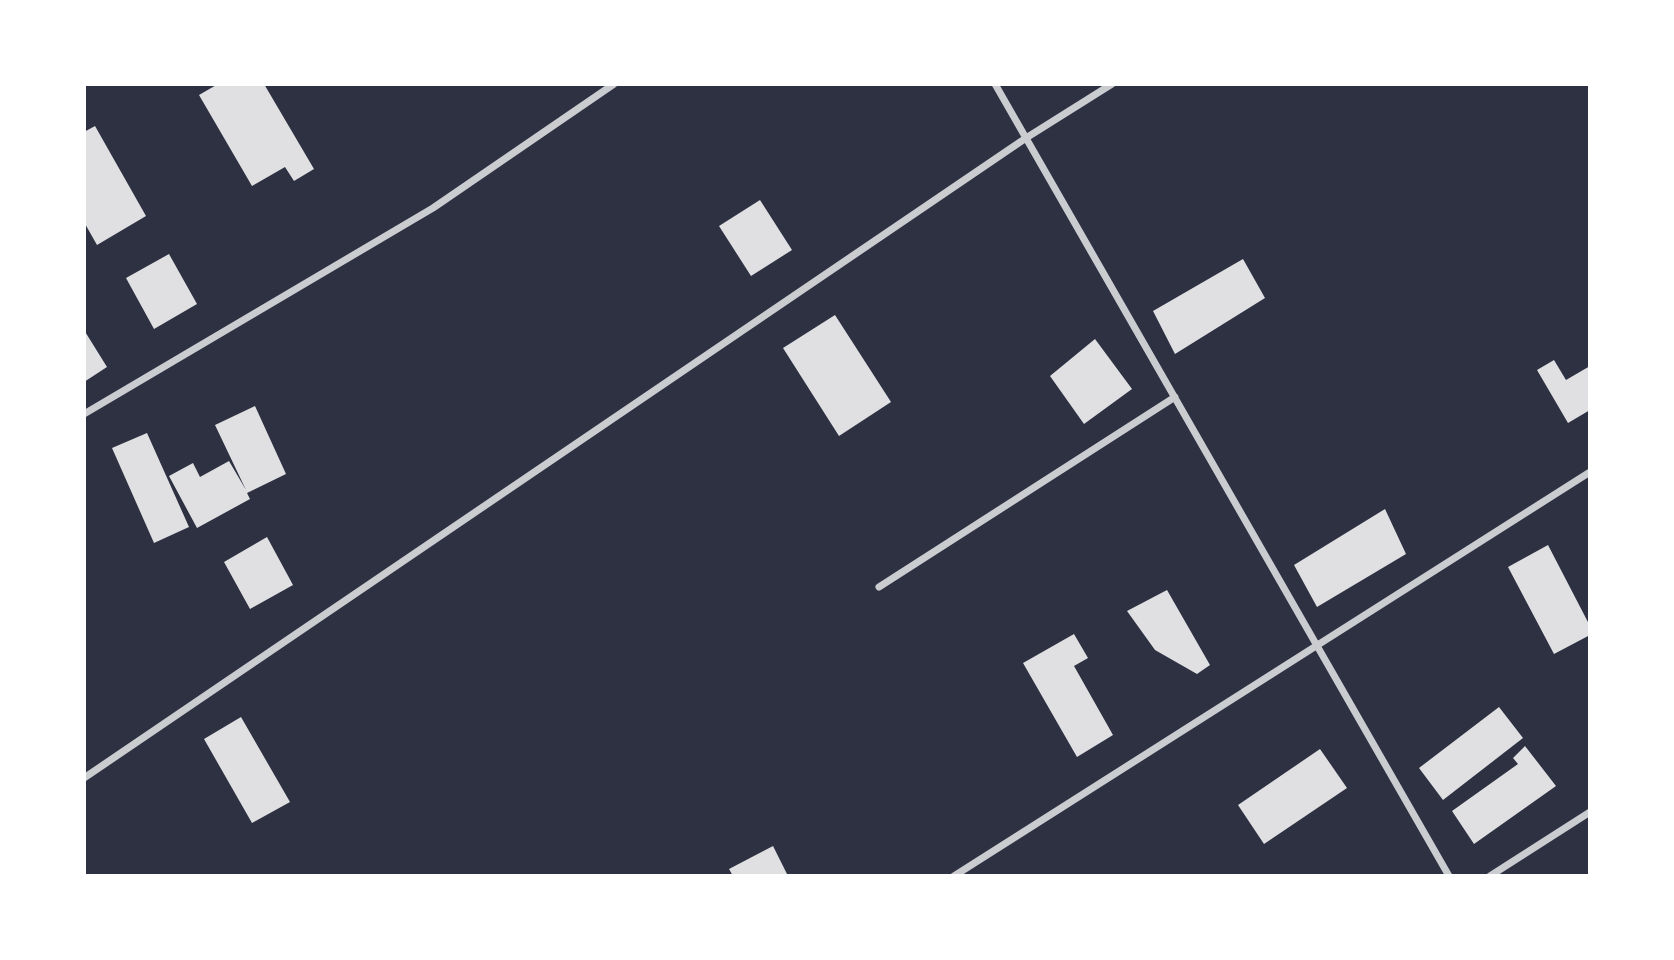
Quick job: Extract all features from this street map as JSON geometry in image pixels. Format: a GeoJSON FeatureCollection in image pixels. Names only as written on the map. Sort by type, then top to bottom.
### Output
{"type":"FeatureCollection","features":[{"type":"Feature","properties":{"kind":"street"},"geometry":{"type":"LineString","coordinates":[[84,414],[433,208],[614,84]]}},
{"type":"Feature","properties":{"kind":"street"},"geometry":{"type":"LineString","coordinates":[[995,84],[1450,876]]}},
{"type":"Feature","properties":{"kind":"street"},"geometry":{"type":"LineString","coordinates":[[84,778],[1026,138],[1112,84]]}},
{"type":"Feature","properties":{"kind":"street"},"geometry":{"type":"LineString","coordinates":[[879,587],[1175,397]]}},
{"type":"Feature","properties":{"kind":"street"},"geometry":{"type":"LineString","coordinates":[[954,876],[1590,472]]}},
{"type":"Feature","properties":{"kind":"street"},"geometry":{"type":"LineString","coordinates":[[1490,876],[1590,812]]}},
{"type":"Feature","properties":{"kind":"building"},"geometry":{"type":"Polygon","coordinates":[[[218,84],[264,84],[314,169],[294,181],[285,167],[252,186],[199,95],[218,84]]]}},
{"type":"Feature","properties":{"kind":"building"},"geometry":{"type":"Polygon","coordinates":[[[95,126],[146,216],[97,245],[84,222],[84,132],[95,126]]]}},
{"type":"Feature","properties":{"kind":"building"},"geometry":{"type":"Polygon","coordinates":[[[760,200],[792,250],[751,276],[719,226],[760,200]]]}},
{"type":"Feature","properties":{"kind":"building"},"geometry":{"type":"Polygon","coordinates":[[[169,254],[197,304],[154,329],[126,278],[169,254]]]}},
{"type":"Feature","properties":{"kind":"building"},"geometry":{"type":"Polygon","coordinates":[[[1243,259],[1265,298],[1175,354],[1153,311],[1243,259]]]}},
{"type":"Feature","properties":{"kind":"building"},"geometry":{"type":"Polygon","coordinates":[[[835,315],[891,402],[839,436],[783,348],[835,315]]]}},
{"type":"Feature","properties":{"kind":"building"},"geometry":{"type":"Polygon","coordinates":[[[84,330],[107,367],[84,382],[84,330]]]}},
{"type":"Feature","properties":{"kind":"building"},"geometry":{"type":"Polygon","coordinates":[[[1095,339],[1132,389],[1084,424],[1050,376],[1095,339]]]}},
{"type":"Feature","properties":{"kind":"building"},"geometry":{"type":"Polygon","coordinates":[[[1554,360],[1566,380],[1590,366],[1590,410],[1568,423],[1537,370],[1554,360]]]}},
{"type":"Feature","properties":{"kind":"building"},"geometry":{"type":"Polygon","coordinates":[[[255,406],[286,474],[247,493],[250,499],[197,528],[169,476],[193,463],[200,477],[229,461],[246,490],[215,425],[255,406]]]}},
{"type":"Feature","properties":{"kind":"building"},"geometry":{"type":"Polygon","coordinates":[[[147,433],[189,527],[154,543],[112,448],[147,433]]]}},
{"type":"Feature","properties":{"kind":"building"},"geometry":{"type":"Polygon","coordinates":[[[1385,509],[1406,554],[1317,607],[1294,565],[1385,509]]]}},
{"type":"Feature","properties":{"kind":"building"},"geometry":{"type":"Polygon","coordinates":[[[267,537],[293,585],[250,609],[224,562],[267,537]]]}},
{"type":"Feature","properties":{"kind":"building"},"geometry":{"type":"Polygon","coordinates":[[[1548,545],[1590,626],[1590,635],[1554,654],[1508,567],[1548,545]]]}},
{"type":"Feature","properties":{"kind":"building"},"geometry":{"type":"Polygon","coordinates":[[[1167,590],[1210,665],[1197,674],[1155,650],[1127,611],[1167,590]]]}},
{"type":"Feature","properties":{"kind":"building"},"geometry":{"type":"Polygon","coordinates":[[[1074,634],[1088,658],[1074,666],[1113,735],[1077,757],[1023,663],[1074,634]]]}},
{"type":"Feature","properties":{"kind":"building"},"geometry":{"type":"Polygon","coordinates":[[[1499,707],[1523,738],[1443,800],[1419,768],[1499,707]]]}},
{"type":"Feature","properties":{"kind":"building"},"geometry":{"type":"Polygon","coordinates":[[[241,717],[290,802],[252,823],[204,739],[241,717]]]}},
{"type":"Feature","properties":{"kind":"building"},"geometry":{"type":"Polygon","coordinates":[[[1525,746],[1556,786],[1474,844],[1452,811],[1518,764],[1513,758],[1525,746]]]}},
{"type":"Feature","properties":{"kind":"building"},"geometry":{"type":"Polygon","coordinates":[[[1320,749],[1347,788],[1264,844],[1238,805],[1320,749]]]}},
{"type":"Feature","properties":{"kind":"building"},"geometry":{"type":"Polygon","coordinates":[[[773,846],[788,876],[733,876],[729,869],[773,846]]]}}]}
